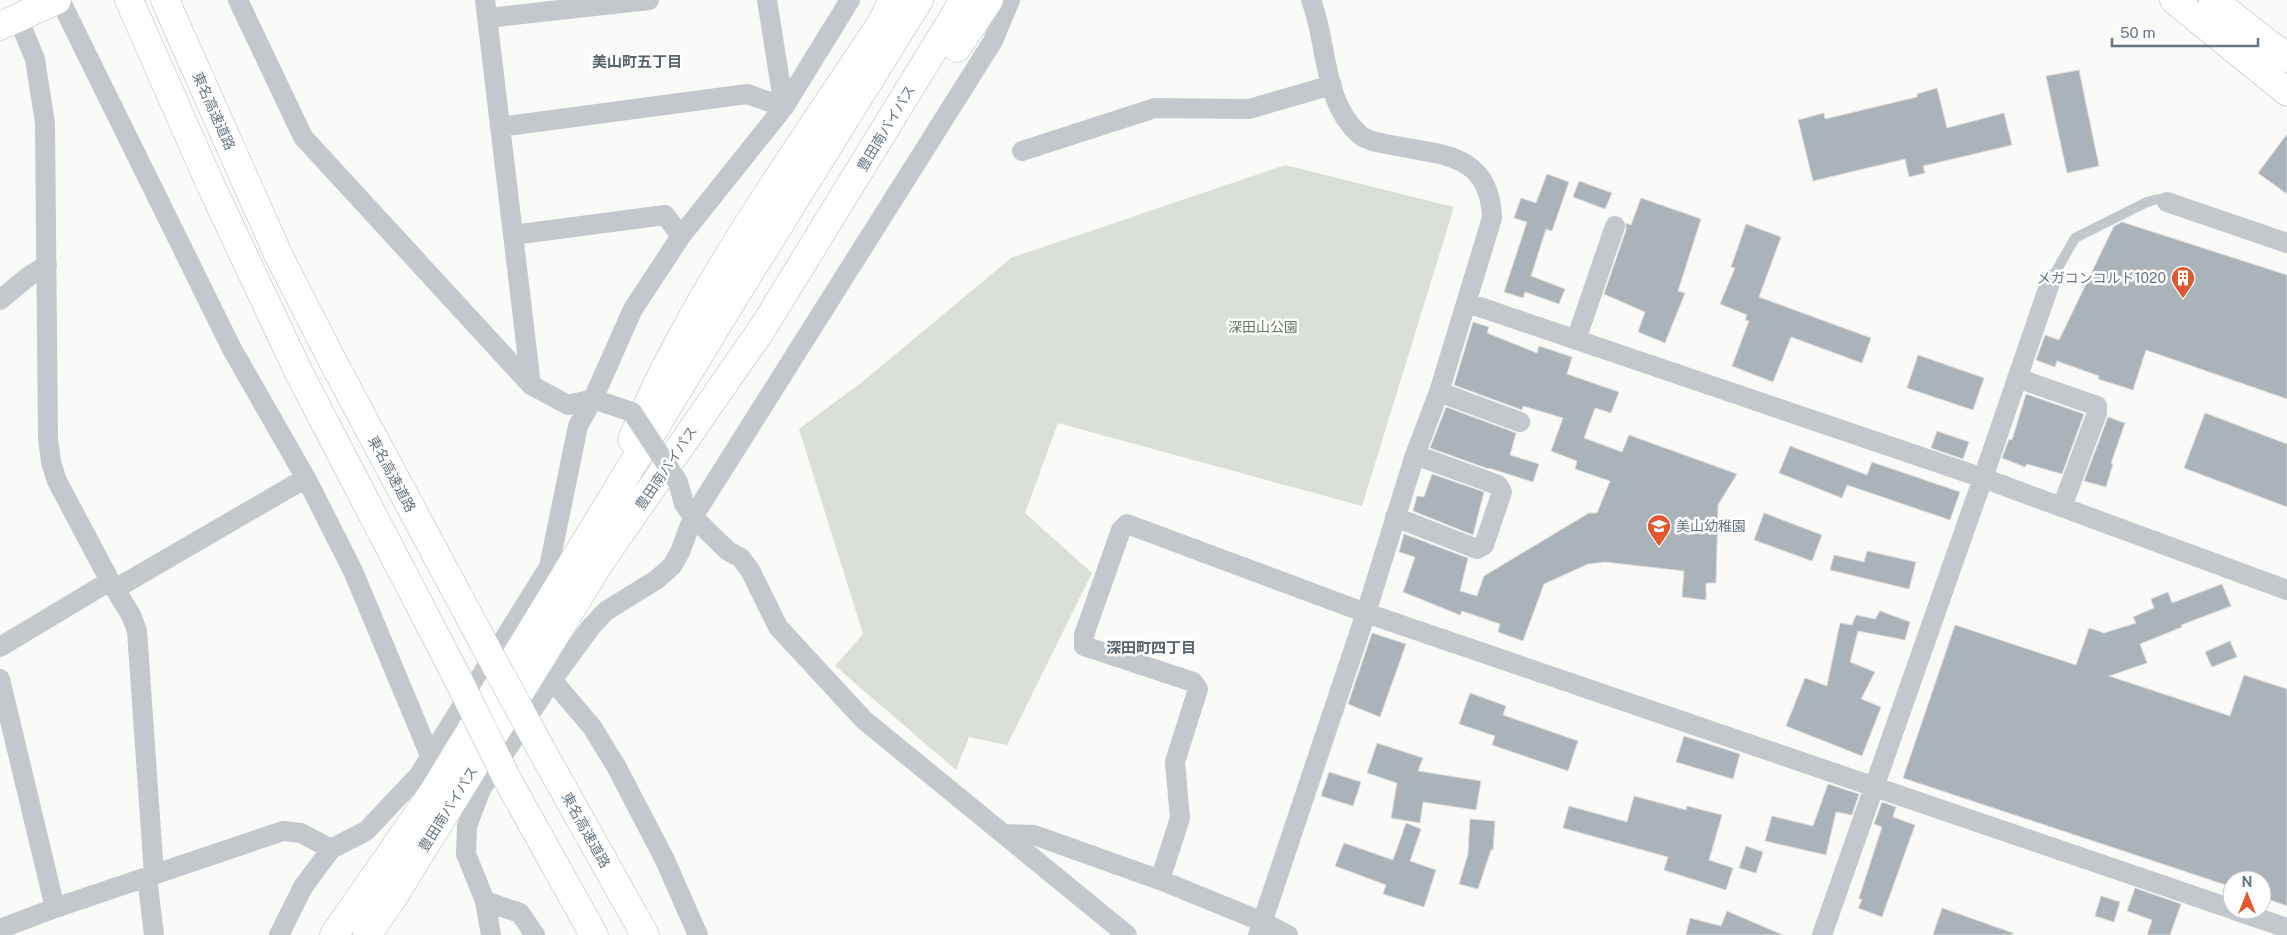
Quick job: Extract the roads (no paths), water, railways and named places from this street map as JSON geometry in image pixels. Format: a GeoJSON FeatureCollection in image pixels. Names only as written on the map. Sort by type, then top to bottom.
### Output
{"type":"FeatureCollection","features":[{"type":"Feature","properties":{"kind":"main road"},"geometry":{"type":"LineString","coordinates":[[9,22],[59,0]]}},
{"type":"Feature","properties":{"kind":"main road"},"geometry":{"type":"LineString","coordinates":[[129,0],[212,188],[299,373],[459,680],[506,777],[594,935]]}},
{"type":"Feature","properties":{"kind":"main road","name":"東名高速道路"},"geometry":{"type":"LineString","coordinates":[[165,0],[278,254],[332,360],[541,749],[645,935]]}},
{"type":"Feature","properties":{"kind":"main road"},"geometry":{"type":"LineString","coordinates":[[601,518],[652,393],[724,265],[880,25],[893,0]]}},
{"type":"Feature","properties":{"kind":"main road","name":"豊田南バイパス"},"geometry":{"type":"LineString","coordinates":[[334,935],[434,791],[730,304],[919,0]]}},
{"type":"Feature","properties":{"kind":"main road","name":"豊田南バイパス"},"geometry":{"type":"LineString","coordinates":[[367,935],[394,896],[601,562],[764,326],[964,0]]}},
{"type":"Feature","properties":{"kind":"main road"},"geometry":{"type":"LineString","coordinates":[[659,478],[711,420],[846,228],[976,16],[989,0]]}},
{"type":"Feature","properties":{"kind":"main road"},"geometry":{"type":"LineString","coordinates":[[2174,0],[2287,92]]}},
{"type":"Feature","properties":{"kind":"main road"},"geometry":{"type":"LineString","coordinates":[[2213,0],[2287,58]]}},
{"type":"Feature","properties":{"kind":"street"},"geometry":{"type":"LineString","coordinates":[[59,0],[232,349],[306,478],[353,571],[431,758]]}},
{"type":"Feature","properties":{"kind":"street"},"geometry":{"type":"LineString","coordinates":[[238,0],[303,137],[531,386],[568,405],[593,400],[632,412],[678,482],[688,510],[728,551],[741,558],[750,570],[778,627],[864,720],[1006,834],[1126,935]]}},
{"type":"Feature","properties":{"kind":"street"},"geometry":{"type":"LineString","coordinates":[[531,386],[487,9],[649,0]]}},
{"type":"Feature","properties":{"kind":"street"},"geometry":{"type":"LineString","coordinates":[[767,0],[784,107]]}},
{"type":"Feature","properties":{"kind":"street"},"geometry":{"type":"LineString","coordinates":[[279,935],[304,887],[331,849],[366,831],[419,775],[549,567],[578,426],[593,400],[633,309],[681,236],[784,107],[850,0]]}},
{"type":"Feature","properties":{"kind":"street"},"geometry":{"type":"LineString","coordinates":[[492,935],[485,901],[466,854],[467,826],[481,788],[552,680],[591,627],[606,611],[656,580],[672,566],[680,552],[688,510],[993,41],[1010,0]]}},
{"type":"Feature","properties":{"kind":"street"},"geometry":{"type":"LineString","coordinates":[[1261,928],[1366,612],[1415,455],[1439,392],[1468,304],[1492,218],[1491,196],[1486,183],[1473,168],[1456,159],[1360,136],[1348,122],[1332,85],[1311,0]]}},
{"type":"Feature","properties":{"kind":"street"},"geometry":{"type":"LineString","coordinates":[[9,22],[35,59],[44,123],[48,439],[51,462],[57,481],[112,585],[131,616],[137,631],[154,935]]}},
{"type":"Feature","properties":{"kind":"street"},"geometry":{"type":"LineString","coordinates":[[1022,151],[1154,108],[1250,109],[1332,85]]}},
{"type":"Feature","properties":{"kind":"street"},"geometry":{"type":"LineString","coordinates":[[500,127],[747,94],[784,107]]}},
{"type":"Feature","properties":{"kind":"street"},"geometry":{"type":"LineString","coordinates":[[2167,202],[2287,243]]}},
{"type":"Feature","properties":{"kind":"street"},"geometry":{"type":"LineString","coordinates":[[513,235],[665,215],[681,236]]}},
{"type":"Feature","properties":{"kind":"street"},"geometry":{"type":"LineString","coordinates":[[1576,340],[1615,226]]}},
{"type":"Feature","properties":{"kind":"street"},"geometry":{"type":"LineString","coordinates":[[0,300],[29,276],[47,265]]}},
{"type":"Feature","properties":{"kind":"street"},"geometry":{"type":"LineString","coordinates":[[1822,935],[1983,478],[2050,280]]}},
{"type":"Feature","properties":{"kind":"street"},"geometry":{"type":"LineString","coordinates":[[1468,304],[1983,478],[2287,590]]}},
{"type":"Feature","properties":{"kind":"street"},"geometry":{"type":"LineString","coordinates":[[2017,378],[2096,406],[2096,413],[2062,508]]}},
{"type":"Feature","properties":{"kind":"street"},"geometry":{"type":"LineString","coordinates":[[1439,392],[1520,422]]}},
{"type":"Feature","properties":{"kind":"street"},"geometry":{"type":"LineString","coordinates":[[1395,517],[1477,549],[1484,545],[1502,492],[1498,485],[1415,455]]}},
{"type":"Feature","properties":{"kind":"street"},"geometry":{"type":"LineString","coordinates":[[0,648],[306,478]]}},
{"type":"Feature","properties":{"kind":"street"},"geometry":{"type":"LineString","coordinates":[[1160,880],[1180,818],[1175,762],[1198,689],[1193,682],[1084,646],[1084,635],[1121,530],[1127,524],[1366,612],[2222,906]]}},
{"type":"Feature","properties":{"kind":"street"},"geometry":{"type":"LineString","coordinates":[[0,679],[55,908]]}},
{"type":"Feature","properties":{"kind":"street"},"geometry":{"type":"LineString","coordinates":[[552,680],[592,727],[616,766],[664,858],[698,935]]}},
{"type":"Feature","properties":{"kind":"street"},"geometry":{"type":"LineString","coordinates":[[0,929],[55,908],[283,832],[301,833],[331,849]]}},
{"type":"Feature","properties":{"kind":"street"},"geometry":{"type":"LineString","coordinates":[[1006,834],[1034,835],[1160,880],[1261,928],[1288,935]]}},
{"type":"Feature","properties":{"kind":"street"},"geometry":{"type":"LineString","coordinates":[[485,901],[520,913],[535,935]]}},
{"type":"Feature","properties":{"kind":"street"},"geometry":{"type":"LineString","coordinates":[[2263,920],[2287,928]]}},
{"type":"Feature","properties":{"kind":"lane"},"geometry":{"type":"LineString","coordinates":[[2050,280],[2075,238],[2147,202],[2158,199],[2167,202]]}},
{"type":"Feature","properties":{"kind":"place","name":"メガコンコルド1020"},"geometry":{"type":"Point","coordinates":[2183,299]}},
{"type":"Feature","properties":{"kind":"place","name":"美山幼稚園"},"geometry":{"type":"Point","coordinates":[1659,547]}},
{"type":"Feature","properties":{"kind":"district","name":"美山町五丁目"},"geometry":{"type":"Point","coordinates":[637,62]}},
{"type":"Feature","properties":{"kind":"district","name":"深田町四丁目"},"geometry":{"type":"Point","coordinates":[1151,648]}},
{"type":"Feature","properties":{"kind":"park label","name":"深田山公園"},"geometry":{"type":"Point","coordinates":[1263,327]}}]}
